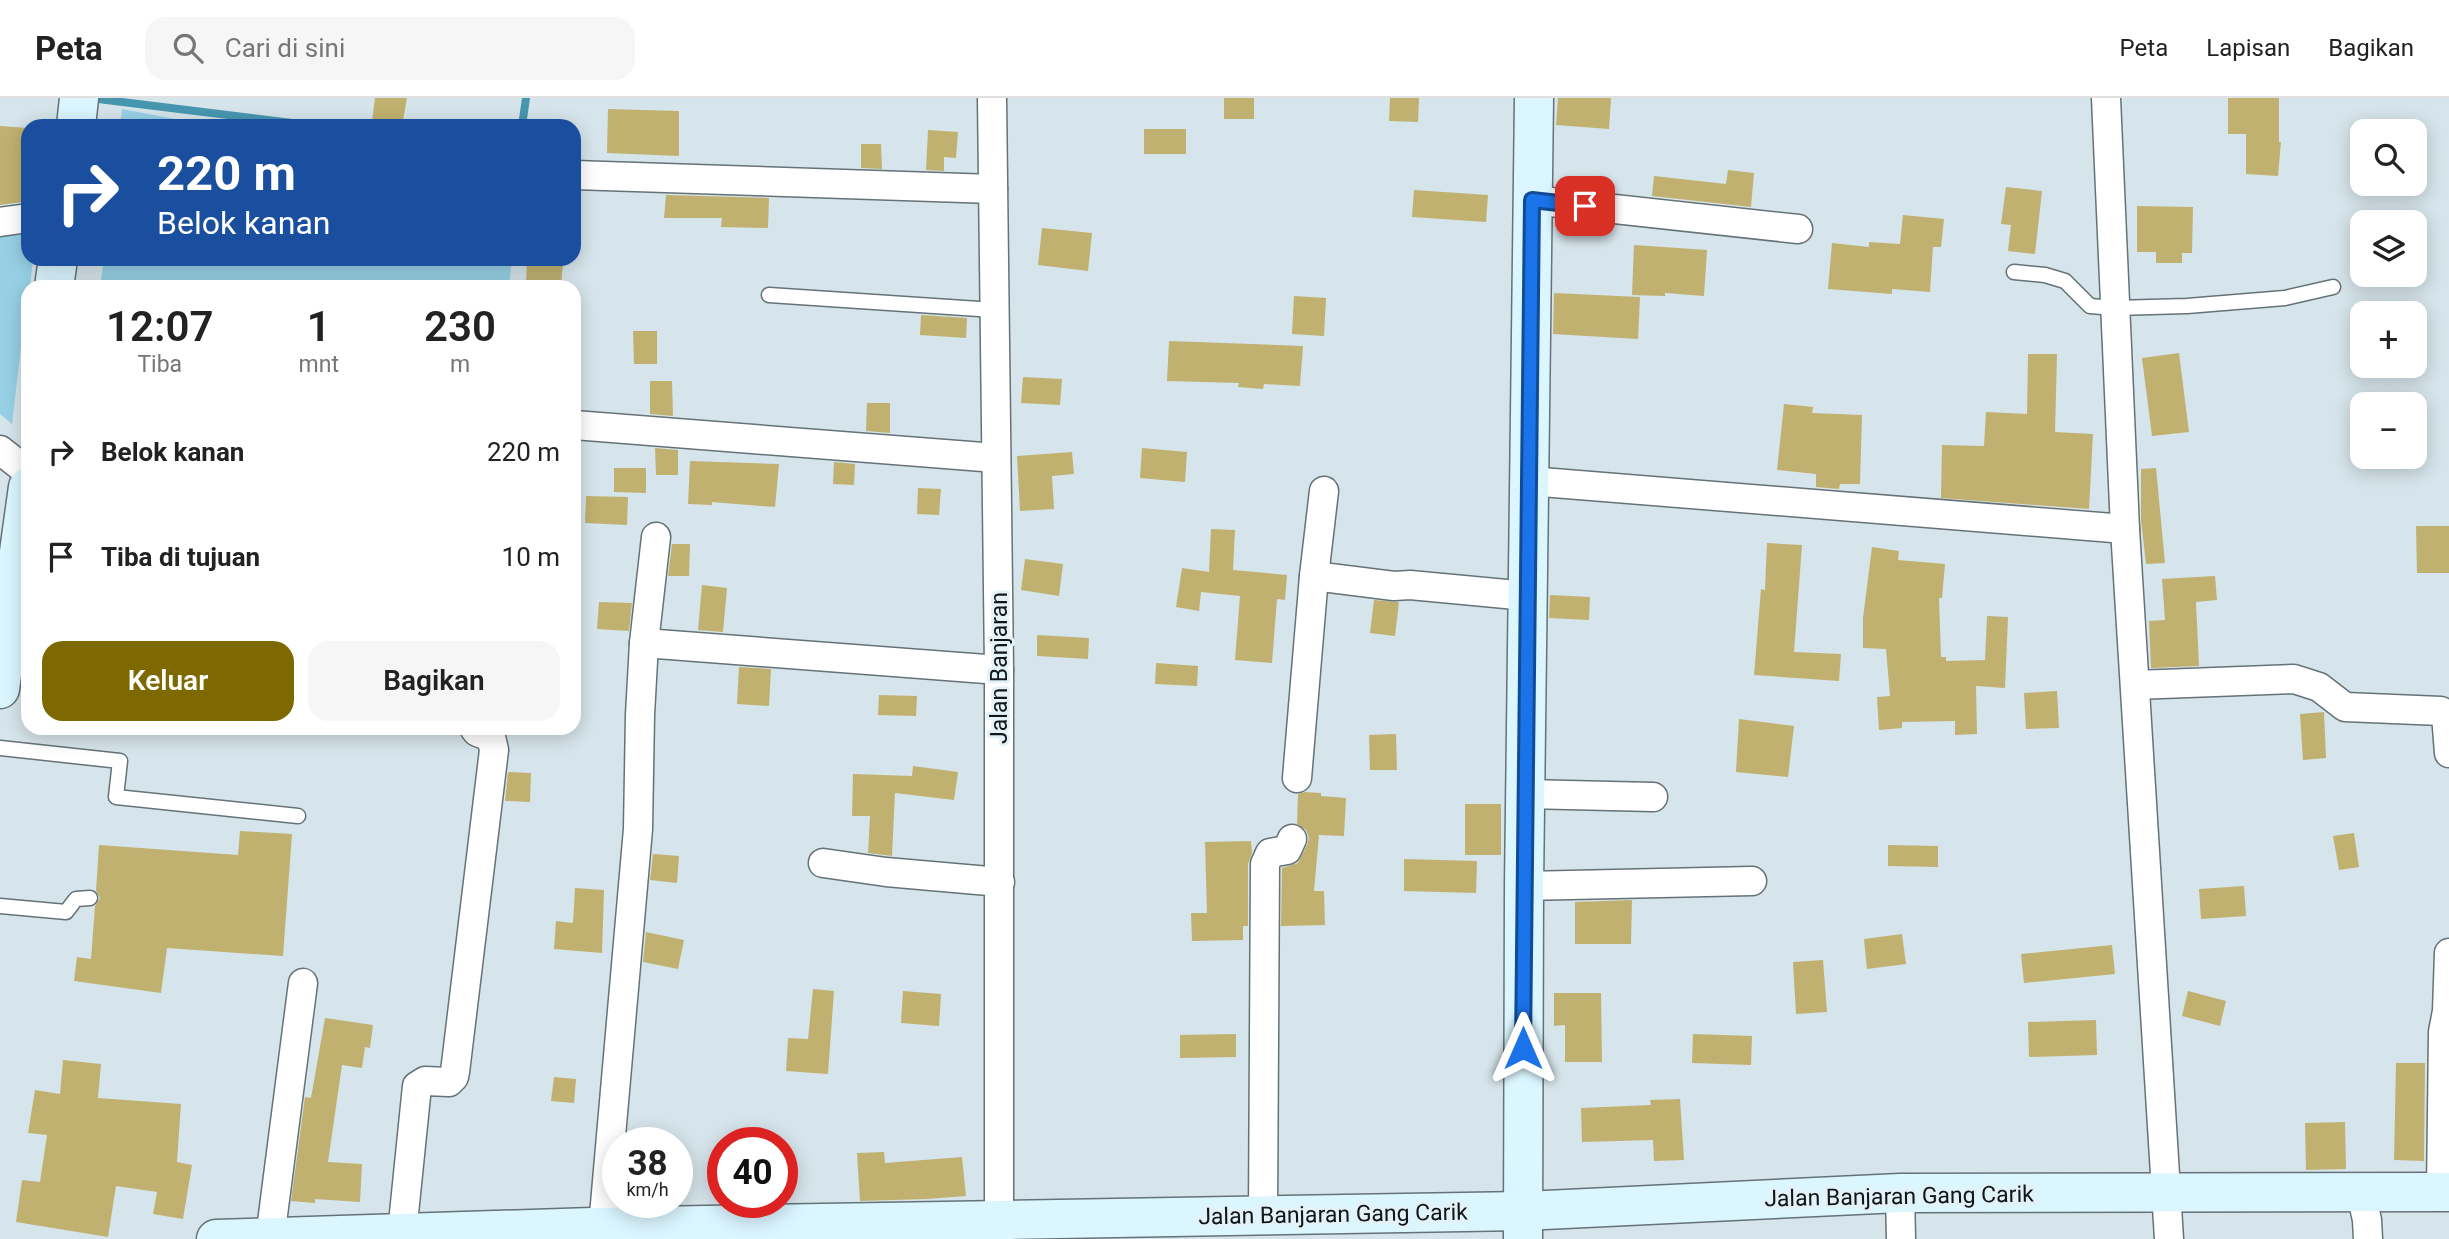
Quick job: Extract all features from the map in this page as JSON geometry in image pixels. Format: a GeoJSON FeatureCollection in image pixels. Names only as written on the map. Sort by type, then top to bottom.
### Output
{"type":"FeatureCollection","features":[{"type":"Feature","properties":{"kind":"street","name":"Jalan Banjaran"},"geometry":{"type":"LineString","coordinates":[[992,98],[999,670],[999,1230]]}},
{"type":"Feature","properties":{"kind":"street"},"geometry":{"type":"LineString","coordinates":[[1523,1225],[1524,886],[1534,98]]}},
{"type":"Feature","properties":{"kind":"street"},"geometry":{"type":"LineString","coordinates":[[2106,98],[2125,529],[2169,1239]]}},
{"type":"Feature","properties":{"kind":"street"},"geometry":{"type":"LineString","coordinates":[[581,175],[993,188]]}},
{"type":"Feature","properties":{"kind":"street"},"geometry":{"type":"LineString","coordinates":[[1532,200],[1798,229]]}},
{"type":"Feature","properties":{"kind":"street"},"geometry":{"type":"LineString","coordinates":[[0,222],[21,219]]}},
{"type":"Feature","properties":{"kind":"street"},"geometry":{"type":"LineString","coordinates":[[581,426],[996,458]]}},
{"type":"Feature","properties":{"kind":"street"},"geometry":{"type":"LineString","coordinates":[[0,450],[21,466]]}},
{"type":"Feature","properties":{"kind":"street"},"geometry":{"type":"LineString","coordinates":[[1529,481],[2125,529]]}},
{"type":"Feature","properties":{"kind":"street"},"geometry":{"type":"LineString","coordinates":[[1297,778],[1324,491]]}},
{"type":"Feature","properties":{"kind":"street"},"geometry":{"type":"LineString","coordinates":[[0,690],[9,556],[21,512]]}},
{"type":"Feature","properties":{"kind":"street"},"geometry":{"type":"LineString","coordinates":[[596,1231],[638,829],[644,643],[656,537]]}},
{"type":"Feature","properties":{"kind":"street"},"geometry":{"type":"LineString","coordinates":[[1314,576],[1394,586],[1410,585],[1527,596]]}},
{"type":"Feature","properties":{"kind":"street"},"geometry":{"type":"LineString","coordinates":[[644,643],[999,670]]}},
{"type":"Feature","properties":{"kind":"street"},"geometry":{"type":"LineString","coordinates":[[2135,685],[2294,679],[2319,687],[2345,707],[2441,711],[2446,715],[2449,752]]}},
{"type":"Feature","properties":{"kind":"street"},"geometry":{"type":"LineString","coordinates":[[402,1233],[417,1086],[425,1081],[449,1082],[455,1072],[494,750],[491,737],[485,735]]}},
{"type":"Feature","properties":{"kind":"street"},"geometry":{"type":"LineString","coordinates":[[1525,794],[1653,797]]}},
{"type":"Feature","properties":{"kind":"street"},"geometry":{"type":"LineString","coordinates":[[1263,1215],[1265,864],[1270,853],[1287,850],[1292,839]]}},
{"type":"Feature","properties":{"kind":"street"},"geometry":{"type":"LineString","coordinates":[[823,863],[886,872],[1000,882]]}},
{"type":"Feature","properties":{"kind":"street"},"geometry":{"type":"LineString","coordinates":[[1524,886],[1752,881]]}},
{"type":"Feature","properties":{"kind":"street"},"geometry":{"type":"LineString","coordinates":[[2445,1192],[2443,1032],[2447,1011],[2449,953]]}},
{"type":"Feature","properties":{"kind":"street"},"geometry":{"type":"LineString","coordinates":[[270,1238],[303,984]]}},
{"type":"Feature","properties":{"kind":"street"},"geometry":{"type":"LineString","coordinates":[[1900,1192],[1900,1239]]}},
{"type":"Feature","properties":{"kind":"street","name":"Jalan Banjaran Gang Carik"},"geometry":{"type":"LineString","coordinates":[[216,1239],[402,1233],[999,1230],[1263,1215],[1523,1225],[1900,1192],[2445,1192]]}},
{"type":"Feature","properties":{"kind":"street"},"geometry":{"type":"LineString","coordinates":[[2361,1194],[2368,1239]]}},
{"type":"Feature","properties":{"kind":"lane"},"geometry":{"type":"LineString","coordinates":[[2014,272],[2045,275],[2065,281],[2090,306],[2115,308],[2187,306],[2284,298],[2333,287]]}},
{"type":"Feature","properties":{"kind":"lane"},"geometry":{"type":"LineString","coordinates":[[769,295],[994,310]]}},
{"type":"Feature","properties":{"kind":"lane"},"geometry":{"type":"LineString","coordinates":[[0,748],[120,761],[116,797],[298,816]]}},
{"type":"Feature","properties":{"kind":"lane"},"geometry":{"type":"LineString","coordinates":[[0,906],[66,912],[76,898],[90,898]]}},
{"type":"Feature","properties":{"kind":"shaded area"},"geometry":{"type":"Polygon","coordinates":[[[122,109],[175,119],[121,119],[122,109]]]}},
{"type":"Feature","properties":{"kind":"shaded area"},"geometry":{"type":"Polygon","coordinates":[[[21,229],[21,266],[32,266],[31,280],[21,280],[21,347],[12,424],[0,414],[0,232],[21,229]]]}},
{"type":"Feature","properties":{"kind":"shaded area"},"geometry":{"type":"Polygon","coordinates":[[[103,266],[511,266],[510,280],[101,280],[103,266]]]}},
{"type":"Feature","properties":{"kind":"building"},"geometry":{"type":"Polygon","coordinates":[[[375,98],[407,98],[403,119],[372,119],[375,98]]]}},
{"type":"Feature","properties":{"kind":"building"},"geometry":{"type":"Polygon","coordinates":[[[1224,98],[1254,98],[1254,119],[1224,119],[1224,98]]]}},
{"type":"Feature","properties":{"kind":"building"},"geometry":{"type":"Polygon","coordinates":[[[1390,98],[1419,98],[1418,122],[1389,121],[1390,98]]]}},
{"type":"Feature","properties":{"kind":"building"},"geometry":{"type":"Polygon","coordinates":[[[1558,98],[1611,98],[1609,129],[1556,125],[1558,98]]]}},
{"type":"Feature","properties":{"kind":"building"},"geometry":{"type":"Polygon","coordinates":[[[2228,98],[2279,98],[2281,142],[2278,176],[2246,174],[2246,134],[2228,134],[2228,98]]]}},
{"type":"Feature","properties":{"kind":"building"},"geometry":{"type":"Polygon","coordinates":[[[608,109],[679,111],[679,156],[607,153],[608,109]]]}},
{"type":"Feature","properties":{"kind":"building"},"geometry":{"type":"Polygon","coordinates":[[[0,126],[21,128],[21,202],[0,205],[0,126]]]}},
{"type":"Feature","properties":{"kind":"building"},"geometry":{"type":"Polygon","coordinates":[[[1144,129],[1186,129],[1186,154],[1144,154],[1144,129]]]}},
{"type":"Feature","properties":{"kind":"building"},"geometry":{"type":"Polygon","coordinates":[[[928,130],[958,132],[956,158],[944,157],[944,171],[926,170],[928,130]]]}},
{"type":"Feature","properties":{"kind":"building"},"geometry":{"type":"Polygon","coordinates":[[[861,144],[881,144],[882,169],[861,168],[861,144]]]}},
{"type":"Feature","properties":{"kind":"building"},"geometry":{"type":"Polygon","coordinates":[[[1728,170],[1754,173],[1751,207],[1652,196],[1654,176],[1726,184],[1728,170]]]}},
{"type":"Feature","properties":{"kind":"building"},"geometry":{"type":"Polygon","coordinates":[[[2006,187],[2042,191],[2035,254],[2008,251],[2011,225],[2001,224],[2006,187]]]}},
{"type":"Feature","properties":{"kind":"building"},"geometry":{"type":"Polygon","coordinates":[[[1414,190],[1488,195],[1486,222],[1412,217],[1414,190]]]}},
{"type":"Feature","properties":{"kind":"building"},"geometry":{"type":"Polygon","coordinates":[[[666,195],[769,198],[768,228],[721,227],[722,218],[664,218],[666,195]]]}},
{"type":"Feature","properties":{"kind":"building"},"geometry":{"type":"Polygon","coordinates":[[[2137,206],[2193,207],[2192,253],[2182,253],[2182,263],[2156,263],[2156,252],[2137,252],[2137,206]]]}},
{"type":"Feature","properties":{"kind":"building"},"geometry":{"type":"Polygon","coordinates":[[[1903,215],[1944,219],[1941,247],[1933,247],[1930,292],[1892,289],[1892,294],[1828,289],[1832,243],[1869,247],[1869,242],[1900,244],[1903,215]]]}},
{"type":"Feature","properties":{"kind":"building"},"geometry":{"type":"Polygon","coordinates":[[[1042,228],[1092,233],[1088,271],[1038,265],[1042,228]]]}},
{"type":"Feature","properties":{"kind":"building"},"geometry":{"type":"Polygon","coordinates":[[[1634,245],[1707,250],[1704,296],[1665,293],[1665,296],[1632,295],[1634,245]]]}},
{"type":"Feature","properties":{"kind":"building"},"geometry":{"type":"Polygon","coordinates":[[[527,266],[563,266],[562,280],[526,280],[527,266]]]}},
{"type":"Feature","properties":{"kind":"building"},"geometry":{"type":"Polygon","coordinates":[[[1554,293],[1640,297],[1638,339],[1553,334],[1554,293]]]}},
{"type":"Feature","properties":{"kind":"building"},"geometry":{"type":"Polygon","coordinates":[[[1294,296],[1326,298],[1324,336],[1292,334],[1294,296]]]}},
{"type":"Feature","properties":{"kind":"building"},"geometry":{"type":"Polygon","coordinates":[[[921,315],[967,318],[966,338],[920,335],[921,315]]]}},
{"type":"Feature","properties":{"kind":"building"},"geometry":{"type":"Polygon","coordinates":[[[633,331],[657,331],[657,364],[634,364],[633,331]]]}},
{"type":"Feature","properties":{"kind":"building"},"geometry":{"type":"Polygon","coordinates":[[[1169,341],[1303,346],[1300,386],[1264,384],[1263,389],[1238,387],[1239,383],[1167,381],[1169,341]]]}},
{"type":"Feature","properties":{"kind":"building"},"geometry":{"type":"Polygon","coordinates":[[[2179,353],[2189,432],[2152,436],[2142,358],[2179,353]]]}},
{"type":"Feature","properties":{"kind":"building"},"geometry":{"type":"Polygon","coordinates":[[[2028,354],[2057,354],[2055,432],[2093,434],[2089,509],[1941,498],[1942,445],[1984,446],[1986,412],[2027,414],[2028,354]]]}},
{"type":"Feature","properties":{"kind":"building"},"geometry":{"type":"Polygon","coordinates":[[[1023,377],[1062,379],[1060,405],[1021,403],[1023,377]]]}},
{"type":"Feature","properties":{"kind":"building"},"geometry":{"type":"Polygon","coordinates":[[[650,381],[672,381],[673,416],[650,414],[650,381]]]}},
{"type":"Feature","properties":{"kind":"building"},"geometry":{"type":"Polygon","coordinates":[[[867,403],[890,403],[890,433],[866,431],[867,403]]]}},
{"type":"Feature","properties":{"kind":"building"},"geometry":{"type":"Polygon","coordinates":[[[1784,404],[1813,407],[1812,413],[1862,415],[1860,484],[1840,484],[1839,489],[1816,487],[1816,474],[1777,470],[1784,404]]]}},
{"type":"Feature","properties":{"kind":"building"},"geometry":{"type":"Polygon","coordinates":[[[655,448],[678,450],[678,475],[656,475],[655,448]]]}},
{"type":"Feature","properties":{"kind":"building"},"geometry":{"type":"Polygon","coordinates":[[[1142,448],[1187,452],[1185,482],[1140,478],[1142,448]]]}},
{"type":"Feature","properties":{"kind":"building"},"geometry":{"type":"Polygon","coordinates":[[[1072,452],[1074,474],[1052,476],[1054,509],[1020,511],[1017,456],[1072,452]]]}},
{"type":"Feature","properties":{"kind":"building"},"geometry":{"type":"Polygon","coordinates":[[[690,461],[779,464],[775,507],[712,502],[712,505],[688,504],[690,461]]]}},
{"type":"Feature","properties":{"kind":"building"},"geometry":{"type":"Polygon","coordinates":[[[834,462],[855,464],[854,485],[833,484],[834,462]]]}},
{"type":"Feature","properties":{"kind":"building"},"geometry":{"type":"Polygon","coordinates":[[[614,468],[646,468],[646,493],[614,492],[614,468]]]}},
{"type":"Feature","properties":{"kind":"building"},"geometry":{"type":"Polygon","coordinates":[[[2156,468],[2165,563],[2146,564],[2141,520],[2141,469],[2156,468]]]}},
{"type":"Feature","properties":{"kind":"building"},"geometry":{"type":"Polygon","coordinates":[[[918,488],[941,489],[939,515],[917,514],[918,488]]]}},
{"type":"Feature","properties":{"kind":"building"},"geometry":{"type":"Polygon","coordinates":[[[586,496],[628,497],[627,525],[585,523],[586,496]]]}},
{"type":"Feature","properties":{"kind":"building"},"geometry":{"type":"Polygon","coordinates":[[[2416,526],[2449,526],[2449,573],[2417,573],[2416,526]]]}},
{"type":"Feature","properties":{"kind":"building"},"geometry":{"type":"Polygon","coordinates":[[[1211,529],[1235,530],[1233,570],[1287,575],[1285,600],[1277,599],[1272,663],[1235,660],[1240,596],[1201,592],[1199,611],[1176,607],[1182,568],[1209,572],[1211,529]]]}},
{"type":"Feature","properties":{"kind":"building"},"geometry":{"type":"Polygon","coordinates":[[[1767,543],[1802,545],[1794,652],[1841,654],[1839,681],[1754,675],[1761,589],[1765,590],[1767,543]]]}},
{"type":"Feature","properties":{"kind":"building"},"geometry":{"type":"Polygon","coordinates":[[[672,544],[690,544],[689,576],[668,576],[672,544]]]}},
{"type":"Feature","properties":{"kind":"building"},"geometry":{"type":"Polygon","coordinates":[[[1872,547],[1899,551],[1898,560],[1945,564],[1942,598],[1939,598],[1941,657],[1946,657],[1946,661],[1985,660],[1987,616],[2008,617],[2005,688],[1976,686],[1977,734],[1955,735],[1955,721],[1902,722],[1902,728],[1879,730],[1877,697],[1890,696],[1886,649],[1863,648],[1863,618],[1872,547]]]}},
{"type":"Feature","properties":{"kind":"building"},"geometry":{"type":"Polygon","coordinates":[[[1025,559],[1063,564],[1059,596],[1021,590],[1025,559]]]}},
{"type":"Feature","properties":{"kind":"building"},"geometry":{"type":"Polygon","coordinates":[[[2215,576],[2217,600],[2196,602],[2199,666],[2151,668],[2149,621],[2165,620],[2162,579],[2215,576]]]}},
{"type":"Feature","properties":{"kind":"building"},"geometry":{"type":"Polygon","coordinates":[[[702,585],[727,588],[723,632],[698,630],[702,585]]]}},
{"type":"Feature","properties":{"kind":"building"},"geometry":{"type":"Polygon","coordinates":[[[1550,595],[1590,597],[1589,620],[1549,618],[1550,595]]]}},
{"type":"Feature","properties":{"kind":"building"},"geometry":{"type":"Polygon","coordinates":[[[1374,600],[1399,602],[1395,636],[1370,633],[1374,600]]]}},
{"type":"Feature","properties":{"kind":"building"},"geometry":{"type":"Polygon","coordinates":[[[599,602],[632,603],[629,631],[597,629],[599,602]]]}},
{"type":"Feature","properties":{"kind":"building"},"geometry":{"type":"Polygon","coordinates":[[[1037,635],[1089,638],[1088,659],[1037,656],[1037,635]]]}},
{"type":"Feature","properties":{"kind":"building"},"geometry":{"type":"Polygon","coordinates":[[[1156,663],[1198,666],[1197,686],[1155,684],[1156,663]]]}},
{"type":"Feature","properties":{"kind":"building"},"geometry":{"type":"Polygon","coordinates":[[[739,667],[771,669],[769,706],[737,704],[739,667]]]}},
{"type":"Feature","properties":{"kind":"building"},"geometry":{"type":"Polygon","coordinates":[[[2057,691],[2059,728],[2026,729],[2024,693],[2057,691]]]}},
{"type":"Feature","properties":{"kind":"building"},"geometry":{"type":"Polygon","coordinates":[[[879,695],[917,696],[916,716],[878,715],[879,695]]]}},
{"type":"Feature","properties":{"kind":"building"},"geometry":{"type":"Polygon","coordinates":[[[2324,712],[2326,758],[2303,760],[2300,714],[2324,712]]]}},
{"type":"Feature","properties":{"kind":"building"},"geometry":{"type":"Polygon","coordinates":[[[1739,719],[1794,726],[1788,777],[1736,772],[1739,719]]]}},
{"type":"Feature","properties":{"kind":"building"},"geometry":{"type":"Polygon","coordinates":[[[1396,734],[1397,770],[1370,770],[1369,735],[1396,734]]]}},
{"type":"Feature","properties":{"kind":"building"},"geometry":{"type":"Polygon","coordinates":[[[913,766],[958,772],[954,800],[895,793],[892,856],[868,853],[870,816],[852,816],[853,774],[912,776],[913,766]]]}},
{"type":"Feature","properties":{"kind":"building"},"geometry":{"type":"Polygon","coordinates":[[[508,772],[531,773],[530,802],[505,801],[508,772]]]}},
{"type":"Feature","properties":{"kind":"building"},"geometry":{"type":"Polygon","coordinates":[[[1305,792],[1346,798],[1344,836],[1319,835],[1314,891],[1324,891],[1325,925],[1281,926],[1282,868],[1298,863],[1309,838],[1306,830],[1297,824],[1298,794],[1305,792]]]}},
{"type":"Feature","properties":{"kind":"building"},"geometry":{"type":"Polygon","coordinates":[[[1465,804],[1501,804],[1501,855],[1465,855],[1465,804]]]}},
{"type":"Feature","properties":{"kind":"building"},"geometry":{"type":"Polygon","coordinates":[[[240,831],[292,834],[283,956],[167,948],[161,993],[74,981],[77,957],[91,959],[95,906],[100,898],[96,891],[99,845],[238,855],[240,831]]]}},
{"type":"Feature","properties":{"kind":"building"},"geometry":{"type":"Polygon","coordinates":[[[2354,833],[2359,867],[2339,870],[2333,836],[2354,833]]]}},
{"type":"Feature","properties":{"kind":"building"},"geometry":{"type":"Polygon","coordinates":[[[1251,841],[1252,853],[1248,864],[1248,926],[1243,926],[1243,940],[1192,941],[1191,913],[1207,913],[1205,842],[1251,841]]]}},
{"type":"Feature","properties":{"kind":"building"},"geometry":{"type":"Polygon","coordinates":[[[1888,845],[1938,846],[1938,867],[1888,866],[1888,845]]]}},
{"type":"Feature","properties":{"kind":"building"},"geometry":{"type":"Polygon","coordinates":[[[653,854],[679,856],[677,883],[650,880],[653,854]]]}},
{"type":"Feature","properties":{"kind":"building"},"geometry":{"type":"Polygon","coordinates":[[[1404,859],[1477,861],[1476,893],[1404,891],[1404,859]]]}},
{"type":"Feature","properties":{"kind":"building"},"geometry":{"type":"Polygon","coordinates":[[[2244,886],[2246,916],[2201,919],[2199,889],[2244,886]]]}},
{"type":"Feature","properties":{"kind":"building"},"geometry":{"type":"Polygon","coordinates":[[[575,888],[604,890],[602,953],[554,949],[556,921],[573,923],[575,888]]]}},
{"type":"Feature","properties":{"kind":"building"},"geometry":{"type":"Polygon","coordinates":[[[1632,900],[1631,944],[1575,944],[1575,902],[1632,900]]]}},
{"type":"Feature","properties":{"kind":"building"},"geometry":{"type":"Polygon","coordinates":[[[646,932],[684,940],[678,969],[643,962],[646,932]]]}},
{"type":"Feature","properties":{"kind":"building"},"geometry":{"type":"Polygon","coordinates":[[[1902,934],[1906,964],[1867,969],[1864,939],[1902,934]]]}},
{"type":"Feature","properties":{"kind":"building"},"geometry":{"type":"Polygon","coordinates":[[[2112,945],[2115,974],[2024,983],[2021,954],[2112,945]]]}},
{"type":"Feature","properties":{"kind":"building"},"geometry":{"type":"Polygon","coordinates":[[[1823,960],[1827,1012],[1796,1014],[1793,962],[1823,960]]]}},
{"type":"Feature","properties":{"kind":"building"},"geometry":{"type":"Polygon","coordinates":[[[813,989],[834,991],[828,1074],[786,1071],[788,1038],[808,1039],[813,989]]]}},
{"type":"Feature","properties":{"kind":"building"},"geometry":{"type":"Polygon","coordinates":[[[903,991],[941,994],[939,1026],[901,1023],[903,991]]]}},
{"type":"Feature","properties":{"kind":"building"},"geometry":{"type":"Polygon","coordinates":[[[2188,991],[2226,1001],[2220,1026],[2182,1016],[2188,991]]]}},
{"type":"Feature","properties":{"kind":"building"},"geometry":{"type":"Polygon","coordinates":[[[1554,993],[1601,993],[1602,1062],[1565,1062],[1565,1025],[1554,1026],[1554,993]]]}},
{"type":"Feature","properties":{"kind":"building"},"geometry":{"type":"Polygon","coordinates":[[[325,1018],[373,1025],[370,1048],[365,1047],[362,1068],[342,1065],[328,1162],[362,1164],[360,1202],[315,1199],[315,1203],[291,1201],[305,1097],[311,1098],[325,1018]]]}},
{"type":"Feature","properties":{"kind":"building"},"geometry":{"type":"Polygon","coordinates":[[[2096,1020],[2097,1055],[2029,1057],[2028,1022],[2096,1020]]]}},
{"type":"Feature","properties":{"kind":"building"},"geometry":{"type":"Polygon","coordinates":[[[1236,1034],[1236,1057],[1180,1058],[1180,1035],[1236,1034]]]}},
{"type":"Feature","properties":{"kind":"building"},"geometry":{"type":"Polygon","coordinates":[[[1693,1034],[1752,1036],[1751,1065],[1692,1063],[1693,1034]]]}},
{"type":"Feature","properties":{"kind":"building"},"geometry":{"type":"Polygon","coordinates":[[[63,1060],[101,1064],[98,1098],[181,1104],[177,1162],[192,1165],[183,1219],[153,1214],[157,1192],[116,1186],[108,1237],[16,1222],[22,1180],[40,1182],[47,1135],[28,1133],[35,1090],[60,1094],[63,1060]]]}},
{"type":"Feature","properties":{"kind":"building"},"geometry":{"type":"Polygon","coordinates":[[[2396,1063],[2425,1063],[2424,1161],[2394,1160],[2396,1063]]]}},
{"type":"Feature","properties":{"kind":"building"},"geometry":{"type":"Polygon","coordinates":[[[554,1077],[576,1079],[574,1103],[551,1101],[554,1077]]]}},
{"type":"Feature","properties":{"kind":"building"},"geometry":{"type":"Polygon","coordinates":[[[1680,1099],[1684,1160],[1654,1161],[1653,1140],[1582,1142],[1581,1108],[1651,1105],[1650,1100],[1680,1099]]]}},
{"type":"Feature","properties":{"kind":"building"},"geometry":{"type":"Polygon","coordinates":[[[2345,1122],[2346,1169],[2306,1170],[2305,1123],[2345,1122]]]}},
{"type":"Feature","properties":{"kind":"building"},"geometry":{"type":"Polygon","coordinates":[[[884,1152],[885,1163],[962,1157],[966,1196],[860,1201],[857,1153],[884,1152]]]}},
{"type":"Feature","properties":{"kind":"waterway"},"geometry":{"type":"LineString","coordinates":[[90,98],[260,119]]}},
{"type":"Feature","properties":{"kind":"waterway"},"geometry":{"type":"LineString","coordinates":[[523,119],[526,98]]}},
{"type":"Feature","properties":{"kind":"route"},"geometry":{"type":"LineString","coordinates":[[1523,1048],[1532,200],[1585,206]]}}]}
